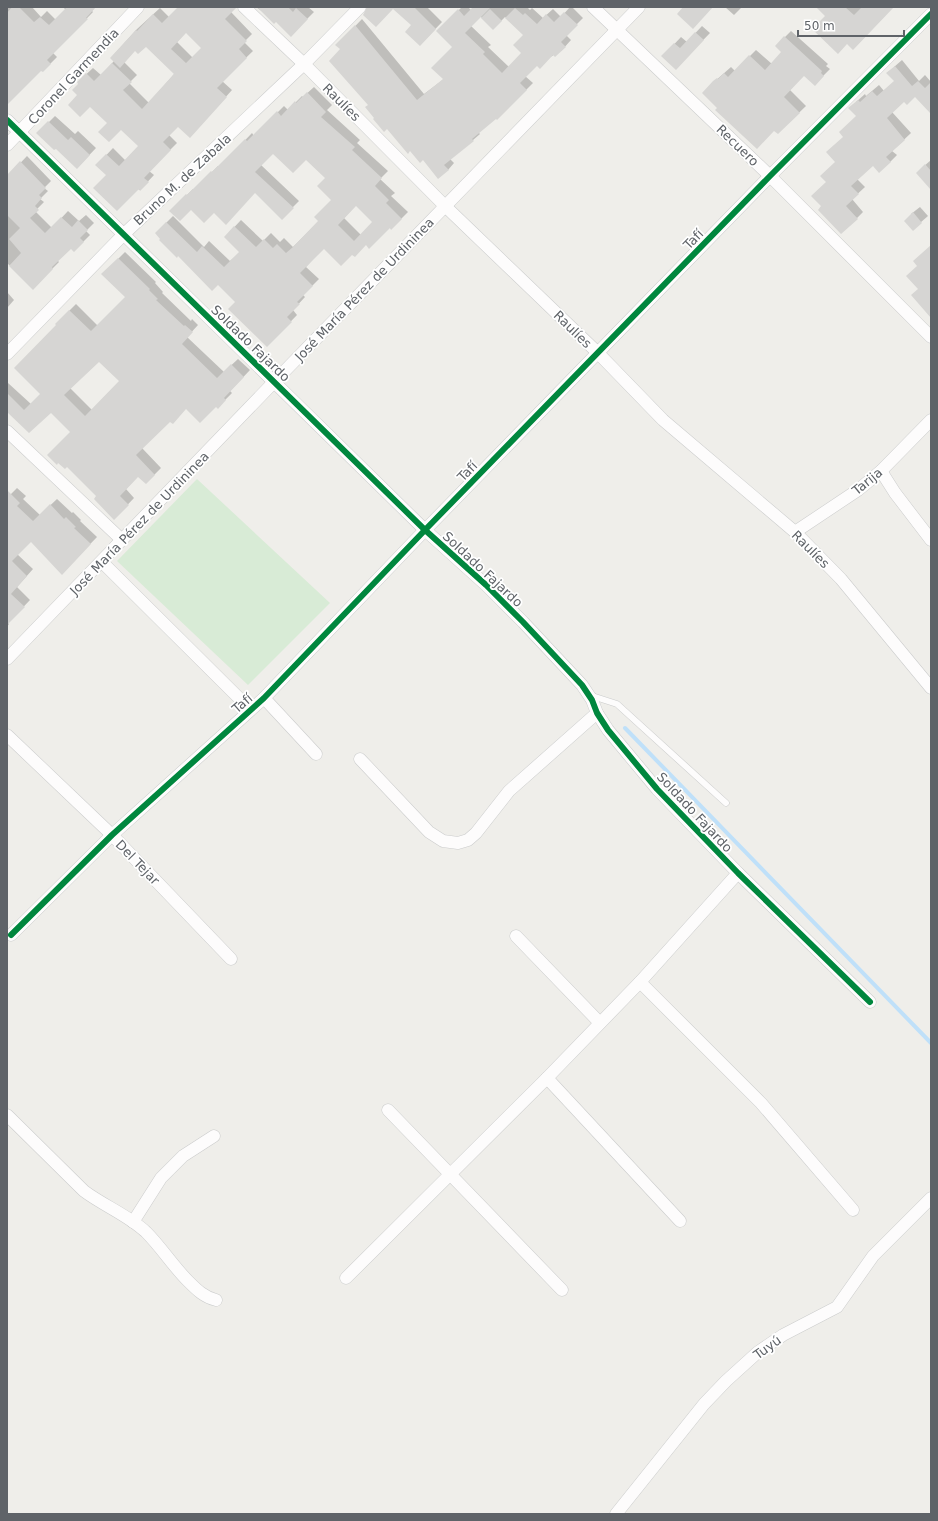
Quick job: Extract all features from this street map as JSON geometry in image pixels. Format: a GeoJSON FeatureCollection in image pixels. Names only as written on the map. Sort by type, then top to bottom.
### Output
{"type":"FeatureCollection","features":[{"type":"Feature","properties":{"kind":"street","name":"Coronel Garmendia"},"geometry":{"type":"LineString","coordinates":[[7,145],[138,7]]}},
{"type":"Feature","properties":{"kind":"street","name":"Raulíes"},"geometry":{"type":"LineString","coordinates":[[244,7],[304,64],[445,206],[598,353],[663,420],[794,532],[841,579],[931,688]]}},
{"type":"Feature","properties":{"kind":"street","name":"Bruno M. de Zabala"},"geometry":{"type":"LineString","coordinates":[[7,354],[123,235],[304,64],[360,7]]}},
{"type":"Feature","properties":{"kind":"street","name":"Recuero"},"geometry":{"type":"LineString","coordinates":[[592,7],[770,176],[931,338]]}},
{"type":"Feature","properties":{"kind":"street","name":"José María Pérez de Urdininea"},"geometry":{"type":"LineString","coordinates":[[7,659],[639,7]]}},
{"type":"Feature","properties":{"kind":"street","name":"Tafí"},"geometry":{"type":"LineString","coordinates":[[11,935],[112,835],[250,709],[264,698],[425,530],[770,176],[931,14]]}},
{"type":"Feature","properties":{"kind":"street","name":"Soldado Fajardo"},"geometry":{"type":"LineString","coordinates":[[7,120],[425,530],[486,585],[523,622],[582,685],[608,730],[657,789],[738,873],[870,1002]]}},
{"type":"Feature","properties":{"kind":"street","name":"Tarija"},"geometry":{"type":"LineString","coordinates":[[794,532],[858,490],[881,471],[931,420]]}},
{"type":"Feature","properties":{"kind":"street"},"geometry":{"type":"LineString","coordinates":[[7,431],[122,540]]}},
{"type":"Feature","properties":{"kind":"street"},"geometry":{"type":"LineString","coordinates":[[881,471],[895,493],[931,540]]}},
{"type":"Feature","properties":{"kind":"street"},"geometry":{"type":"LineString","coordinates":[[102,562],[250,709]]}},
{"type":"Feature","properties":{"kind":"street"},"geometry":{"type":"LineString","coordinates":[[264,698],[316,754]]}},
{"type":"Feature","properties":{"kind":"street"},"geometry":{"type":"LineString","coordinates":[[360,759],[429,832],[443,841],[458,843],[472,837],[509,791],[597,713]]}},
{"type":"Feature","properties":{"kind":"street","name":"Del Tejar"},"geometry":{"type":"LineString","coordinates":[[7,735],[112,835],[231,959]]}},
{"type":"Feature","properties":{"kind":"street"},"geometry":{"type":"LineString","coordinates":[[346,1278],[547,1078],[640,982],[738,873]]}},
{"type":"Feature","properties":{"kind":"street"},"geometry":{"type":"LineString","coordinates":[[516,936],[600,1023]]}},
{"type":"Feature","properties":{"kind":"street"},"geometry":{"type":"LineString","coordinates":[[640,982],[761,1103],[854,1210]]}},
{"type":"Feature","properties":{"kind":"street"},"geometry":{"type":"LineString","coordinates":[[547,1078],[680,1221]]}},
{"type":"Feature","properties":{"kind":"street"},"geometry":{"type":"LineString","coordinates":[[388,1110],[562,1290]]}},
{"type":"Feature","properties":{"kind":"street"},"geometry":{"type":"LineString","coordinates":[[7,1115],[84,1191],[133,1222],[145,1232],[185,1278],[206,1297],[216,1300]]}},
{"type":"Feature","properties":{"kind":"street"},"geometry":{"type":"LineString","coordinates":[[133,1222],[161,1178],[183,1156],[214,1136]]}},
{"type":"Feature","properties":{"kind":"street","name":"Tuyú"},"geometry":{"type":"LineString","coordinates":[[616,1514],[704,1404],[726,1381],[758,1352],[784,1335],[837,1307],[873,1256],[931,1198]]}},
{"type":"Feature","properties":{"kind":"lane"},"geometry":{"type":"LineString","coordinates":[[588,694],[617,704],[726,803]]}},
{"type":"Feature","properties":{"kind":"green space"},"geometry":{"type":"Polygon","coordinates":[[[197,479],[330,603],[248,685],[117,561],[197,479]]]}},
{"type":"Feature","properties":{"kind":"building"},"geometry":{"type":"Polygon","coordinates":[[[12,7],[19,7],[34,22],[40,17],[49,25],[67,7],[96,7],[86,18],[88,19],[47,60],[51,64],[43,72],[41,71],[7,105],[7,13],[12,7]]]}},
{"type":"Feature","properties":{"kind":"building"},"geometry":{"type":"Polygon","coordinates":[[[178,7],[237,7],[225,19],[247,41],[239,49],[247,58],[217,88],[227,97],[190,138],[178,127],[163,142],[171,150],[144,178],[149,182],[140,191],[139,189],[117,211],[93,188],[106,175],[95,165],[106,154],[119,166],[138,146],[121,130],[109,142],[98,132],[107,123],[90,107],[80,117],[68,105],[77,95],[72,90],[78,84],[77,82],[86,73],[94,81],[112,63],[132,82],[123,90],[142,109],[174,74],[146,47],[138,54],[135,51],[120,68],[110,58],[153,14],[162,23],[178,7]],[[186,33],[171,49],[186,63],[201,48],[186,33]]]}},
{"type":"Feature","properties":{"kind":"building"},"geometry":{"type":"Polygon","coordinates":[[[257,7],[288,7],[293,12],[296,8],[308,19],[291,37],[276,22],[274,24],[257,7]]]}},
{"type":"Feature","properties":{"kind":"building"},"geometry":{"type":"Polygon","coordinates":[[[367,7],[414,7],[436,29],[420,46],[405,32],[411,25],[393,9],[376,27],[363,15],[367,7]]]}},
{"type":"Feature","properties":{"kind":"building"},"geometry":{"type":"Polygon","coordinates":[[[473,7],[491,7],[465,33],[485,52],[483,54],[502,73],[521,53],[513,45],[523,35],[505,18],[515,8],[523,15],[525,13],[537,24],[546,14],[554,22],[564,12],[578,25],[561,42],[566,47],[555,57],[553,55],[540,69],[537,66],[520,83],[527,90],[497,120],[496,119],[472,139],[474,141],[444,165],[449,170],[438,179],[423,160],[420,163],[410,151],[408,154],[387,129],[384,132],[365,107],[368,105],[329,61],[340,49],[335,45],[355,25],[417,100],[443,79],[431,68],[452,47],[436,31],[458,9],[464,16],[473,7]]]}},
{"type":"Feature","properties":{"kind":"building"},"geometry":{"type":"Polygon","coordinates":[[[683,7],[713,7],[693,29],[677,14],[683,7]]]}},
{"type":"Feature","properties":{"kind":"building"},"geometry":{"type":"Polygon","coordinates":[[[816,7],[845,7],[854,15],[862,7],[894,7],[853,50],[847,44],[838,54],[812,29],[825,16],[816,7]]]}},
{"type":"Feature","properties":{"kind":"building"},"geometry":{"type":"Polygon","coordinates":[[[490,9],[502,21],[493,30],[481,18],[490,9]]]}},
{"type":"Feature","properties":{"kind":"building"},"geometry":{"type":"Polygon","coordinates":[[[695,32],[704,40],[676,70],[661,56],[674,43],[680,48],[695,32]]]}},
{"type":"Feature","properties":{"kind":"building"},"geometry":{"type":"Polygon","coordinates":[[[784,36],[822,71],[821,73],[824,76],[815,86],[804,76],[784,97],[800,113],[778,134],[774,131],[757,149],[715,110],[717,108],[702,93],[713,81],[717,78],[718,79],[724,73],[728,77],[749,55],[765,70],[781,52],[775,46],[784,36]]]}},
{"type":"Feature","properties":{"kind":"building"},"geometry":{"type":"Polygon","coordinates":[[[895,66],[912,86],[918,81],[925,88],[931,82],[931,114],[915,97],[907,105],[904,102],[887,118],[905,140],[886,157],[891,162],[879,173],[873,166],[851,186],[859,194],[846,206],[858,219],[841,234],[818,210],[821,206],[811,196],[826,182],[820,176],[835,162],[826,152],[843,137],[839,132],[856,116],[848,108],[858,100],[860,102],[872,91],[877,96],[894,81],[886,73],[895,66]]]}},
{"type":"Feature","properties":{"kind":"building"},"geometry":{"type":"Polygon","coordinates":[[[307,92],[326,112],[321,117],[355,147],[352,150],[382,178],[375,186],[389,200],[386,203],[402,219],[391,230],[390,228],[369,249],[366,245],[355,257],[352,255],[341,266],[324,249],[300,273],[313,286],[297,302],[300,304],[287,317],[292,322],[267,347],[228,309],[235,302],[218,285],[212,291],[178,256],[177,258],[159,240],[160,239],[155,233],[166,222],[197,252],[202,246],[224,267],[239,252],[224,237],[234,226],[256,247],[264,239],[273,248],[277,244],[286,253],[293,247],[318,221],[314,217],[331,200],[317,186],[325,178],[306,160],[293,173],[273,154],[255,172],[294,208],[282,220],[255,193],[226,225],[214,213],[204,223],[191,210],[180,221],[169,211],[211,171],[212,172],[245,139],[247,141],[277,111],[281,116],[295,101],[296,103],[307,92]],[[356,206],[338,225],[354,241],[372,222],[356,206]]]}},
{"type":"Feature","properties":{"kind":"building"},"geometry":{"type":"Polygon","coordinates":[[[48,121],[68,140],[71,137],[90,155],[77,169],[36,133],[48,121]]]}},
{"type":"Feature","properties":{"kind":"building"},"geometry":{"type":"Polygon","coordinates":[[[20,161],[46,188],[39,195],[42,198],[35,206],[39,210],[30,218],[45,233],[61,217],[72,227],[78,220],[88,230],[80,238],[84,242],[74,252],[71,249],[52,267],[53,269],[33,290],[9,266],[21,253],[9,239],[20,228],[7,215],[7,175],[20,161]]]}},
{"type":"Feature","properties":{"kind":"building"},"geometry":{"type":"Polygon","coordinates":[[[925,164],[931,171],[931,190],[916,173],[925,164]]]}},
{"type":"Feature","properties":{"kind":"building"},"geometry":{"type":"Polygon","coordinates":[[[913,212],[922,223],[913,231],[904,221],[913,212]]]}},
{"type":"Feature","properties":{"kind":"building"},"geometry":{"type":"Polygon","coordinates":[[[931,245],[931,318],[911,295],[918,289],[906,276],[917,266],[913,261],[931,245]]]}},
{"type":"Feature","properties":{"kind":"building"},"geometry":{"type":"Polygon","coordinates":[[[118,258],[150,289],[149,290],[158,299],[156,300],[184,326],[185,325],[193,332],[182,344],[217,378],[231,364],[244,377],[224,398],[226,400],[218,409],[216,407],[200,423],[186,409],[173,424],[170,422],[136,455],[155,475],[146,484],[138,477],[120,496],[129,505],[114,520],[94,499],[96,496],[67,467],[65,469],[58,463],[57,465],[47,455],[70,432],[51,413],[29,433],[7,412],[7,393],[24,410],[40,394],[14,368],[69,310],[91,331],[125,297],[101,274],[118,258]],[[99,362],[64,395],[85,416],[119,381],[99,362]]]}},
{"type":"Feature","properties":{"kind":"building"},"geometry":{"type":"Polygon","coordinates":[[[7,490],[20,503],[17,506],[33,521],[50,504],[64,519],[66,517],[76,527],[74,528],[91,544],[62,575],[31,542],[12,561],[27,576],[11,594],[25,607],[7,625],[7,490]]]}},
{"type":"Feature","properties":{"kind":"waterway"},"geometry":{"type":"LineString","coordinates":[[625,728],[931,1043]]}},
{"type":"Feature","properties":{"kind":"cycle path"},"geometry":{"type":"LineString","coordinates":[[11,935],[112,835],[264,698],[425,530],[770,176],[931,14]]}},
{"type":"Feature","properties":{"kind":"cycle path"},"geometry":{"type":"LineString","coordinates":[[7,120],[425,530],[486,585],[523,622],[582,685],[608,730],[657,789],[738,873],[870,1002]]}}]}
